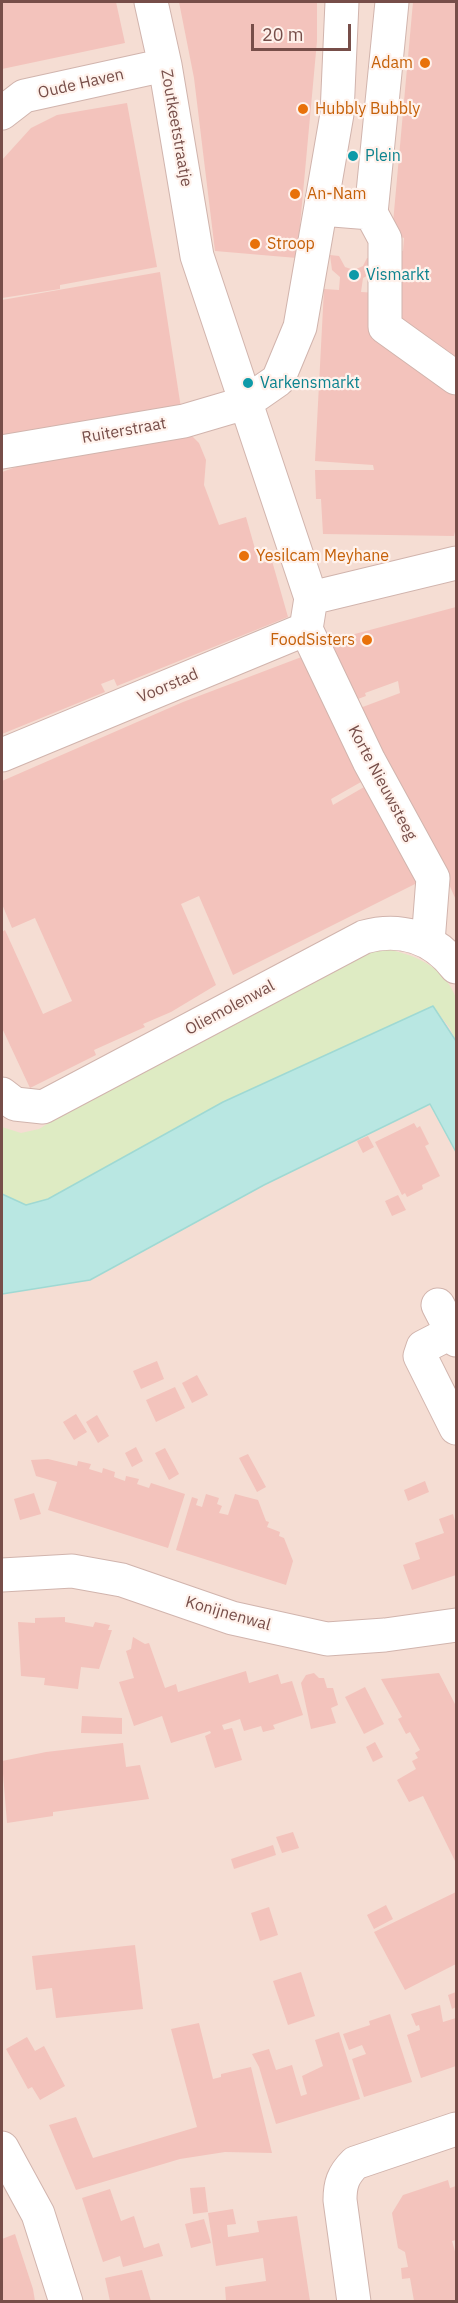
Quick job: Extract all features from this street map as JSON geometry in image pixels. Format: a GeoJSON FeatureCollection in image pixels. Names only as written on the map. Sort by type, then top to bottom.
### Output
{"type":"FeatureCollection","features":[{"type":"Feature","properties":{"kind":"street","name":"Zoutkeetstraatje"},"geometry":{"type":"LineString","coordinates":[[151,2],[165,65],[197,256],[245,403]]}},
{"type":"Feature","properties":{"kind":"street"},"geometry":{"type":"LineString","coordinates":[[308,614],[294,549],[245,403],[278,380],[300,327],[337,114],[342,2]]}},
{"type":"Feature","properties":{"kind":"street"},"geometry":{"type":"LineString","coordinates":[[392,2],[371,213],[385,238],[385,327],[456,378]]}},
{"type":"Feature","properties":{"kind":"street","name":"Oude Haven"},"geometry":{"type":"LineString","coordinates":[[2,113],[24,96],[165,65]]}},
{"type":"Feature","properties":{"kind":"street"},"geometry":{"type":"LineString","coordinates":[[321,208],[371,213]]}},
{"type":"Feature","properties":{"kind":"street","name":"Ruiterstraat"},"geometry":{"type":"LineString","coordinates":[[2,452],[184,421],[245,403]]}},
{"type":"Feature","properties":{"kind":"street","name":"Voorstad"},"geometry":{"type":"LineString","coordinates":[[2,755],[308,614],[456,563]]}},
{"type":"Feature","properties":{"kind":"street","name":"Korte Nieuwsteeg"},"geometry":{"type":"LineString","coordinates":[[308,614],[369,761],[433,878],[428,942]]}},
{"type":"Feature","properties":{"kind":"street","name":"Oliemolenwal"},"geometry":{"type":"LineString","coordinates":[[2,1094],[15,1104],[43,1107],[364,937],[401,933],[428,942],[456,967]]}},
{"type":"Feature","properties":{"kind":"street"},"geometry":{"type":"LineString","coordinates":[[449,1326],[423,1347],[420,1356],[456,1428]]}},
{"type":"Feature","properties":{"kind":"street","name":"Konijnenwal"},"geometry":{"type":"LineString","coordinates":[[2,1575],[72,1571],[122,1580],[232,1618],[327,1639],[385,1635],[456,1625]]}},
{"type":"Feature","properties":{"kind":"street"},"geometry":{"type":"LineString","coordinates":[[354,2301],[340,2200],[340,2186],[345,2173],[355,2163],[456,2129]]}},
{"type":"Feature","properties":{"kind":"street"},"geometry":{"type":"LineString","coordinates":[[2,2148],[38,2214],[66,2301]]}},
{"type":"Feature","properties":{"kind":"shaded area"},"geometry":{"type":"Polygon","coordinates":[[[2,2],[456,2],[456,2301],[2,2301],[2,2]]]}},
{"type":"Feature","properties":{"kind":"green space"},"geometry":{"type":"Polygon","coordinates":[[[385,949],[407,954],[427,964],[436,970],[451,987],[456,998],[456,1041],[450,1028],[433,1007],[223,1102],[48,1199],[26,1205],[2,1194],[2,1127],[21,1133],[39,1129],[163,1052],[366,953],[385,949]]]}},
{"type":"Feature","properties":{"kind":"water"},"geometry":{"type":"Polygon","coordinates":[[[433,1006],[456,1041],[456,1152],[430,1104],[264,1185],[90,1280],[2,1294],[2,1194],[26,1205],[48,1199],[223,1102],[433,1006]]]}},
{"type":"Feature","properties":{"kind":"building"},"geometry":{"type":"Polygon","coordinates":[[[2,2],[116,2],[125,43],[2,69],[2,2]]]}},
{"type":"Feature","properties":{"kind":"building"},"geometry":{"type":"Polygon","coordinates":[[[179,2],[317,2],[317,41],[297,258],[215,251],[194,78],[179,2]]]}},
{"type":"Feature","properties":{"kind":"building"},"geometry":{"type":"Polygon","coordinates":[[[413,2],[456,2],[456,372],[390,324],[391,249],[403,251],[404,238],[392,234],[413,2]]]}},
{"type":"Feature","properties":{"kind":"building"},"geometry":{"type":"Polygon","coordinates":[[[127,103],[157,267],[60,285],[60,289],[2,298],[2,160],[31,128],[57,115],[127,103]]]}},
{"type":"Feature","properties":{"kind":"building"},"geometry":{"type":"Polygon","coordinates":[[[330,255],[339,256],[345,267],[354,270],[363,266],[367,258],[379,259],[373,273],[363,278],[361,292],[378,293],[456,385],[456,527],[454,536],[323,534],[321,499],[316,499],[315,470],[374,470],[373,465],[315,461],[324,289],[339,290],[340,277],[332,270],[330,255]]]}},
{"type":"Feature","properties":{"kind":"building"},"geometry":{"type":"Polygon","coordinates":[[[160,272],[181,408],[2,437],[2,300],[160,272]]]}},
{"type":"Feature","properties":{"kind":"building"},"geometry":{"type":"Polygon","coordinates":[[[190,434],[199,443],[206,460],[204,485],[219,525],[246,517],[259,563],[272,561],[288,617],[117,686],[114,679],[101,684],[105,692],[2,734],[2,472],[33,461],[190,434]]]}},
{"type":"Feature","properties":{"kind":"building"},"geometry":{"type":"Polygon","coordinates":[[[456,607],[456,900],[439,862],[352,711],[400,693],[398,681],[365,693],[366,696],[347,703],[321,646],[336,639],[456,607]]]}},
{"type":"Feature","properties":{"kind":"building"},"geometry":{"type":"Polygon","coordinates":[[[312,653],[368,778],[331,799],[333,805],[371,783],[423,880],[233,975],[199,896],[181,904],[216,985],[171,1012],[143,1024],[145,1027],[94,1050],[96,1055],[30,1088],[2,1028],[2,932],[5,930],[43,1014],[72,1001],[35,918],[12,928],[2,904],[2,781],[183,702],[312,653]]]}},
{"type":"Feature","properties":{"kind":"building"},"geometry":{"type":"Polygon","coordinates":[[[414,1123],[417,1128],[420,1126],[429,1144],[425,1146],[440,1176],[422,1185],[423,1189],[407,1197],[405,1193],[402,1195],[375,1142],[414,1123]]]}},
{"type":"Feature","properties":{"kind":"building"},"geometry":{"type":"Polygon","coordinates":[[[368,1136],[374,1147],[363,1153],[357,1141],[368,1136]]]}},
{"type":"Feature","properties":{"kind":"building"},"geometry":{"type":"Polygon","coordinates":[[[398,1195],[406,1210],[392,1216],[385,1201],[398,1195]]]}},
{"type":"Feature","properties":{"kind":"building"},"geometry":{"type":"Polygon","coordinates":[[[157,1361],[164,1379],[141,1389],[133,1371],[157,1361]]]}},
{"type":"Feature","properties":{"kind":"building"},"geometry":{"type":"Polygon","coordinates":[[[197,1375],[208,1395],[192,1403],[182,1383],[197,1375]]]}},
{"type":"Feature","properties":{"kind":"building"},"geometry":{"type":"Polygon","coordinates":[[[175,1387],[185,1408],[156,1422],[146,1400],[175,1387]]]}},
{"type":"Feature","properties":{"kind":"building"},"geometry":{"type":"Polygon","coordinates":[[[76,1414],[87,1432],[74,1440],[63,1422],[76,1414]]]}},
{"type":"Feature","properties":{"kind":"building"},"geometry":{"type":"Polygon","coordinates":[[[97,1415],[109,1436],[98,1443],[86,1422],[97,1415]]]}},
{"type":"Feature","properties":{"kind":"building"},"geometry":{"type":"Polygon","coordinates":[[[136,1447],[143,1461],[132,1467],[125,1453],[136,1447]]]}},
{"type":"Feature","properties":{"kind":"building"},"geometry":{"type":"Polygon","coordinates":[[[165,1448],[179,1474],[169,1480],[155,1453],[165,1448]]]}},
{"type":"Feature","properties":{"kind":"building"},"geometry":{"type":"Polygon","coordinates":[[[248,1454],[266,1487],[257,1492],[239,1458],[248,1454]]]}},
{"type":"Feature","properties":{"kind":"building"},"geometry":{"type":"Polygon","coordinates":[[[48,1459],[77,1466],[78,1461],[91,1464],[89,1469],[102,1473],[103,1468],[115,1472],[114,1477],[125,1481],[126,1476],[139,1479],[137,1484],[149,1488],[151,1483],[185,1494],[168,1548],[48,1510],[57,1482],[36,1476],[31,1460],[48,1459]]]}},
{"type":"Feature","properties":{"kind":"building"},"geometry":{"type":"Polygon","coordinates":[[[425,1481],[429,1492],[408,1501],[404,1490],[425,1481]]]}},
{"type":"Feature","properties":{"kind":"building"},"geometry":{"type":"Polygon","coordinates":[[[34,1493],[41,1514],[20,1520],[14,1499],[34,1493]]]}},
{"type":"Feature","properties":{"kind":"building"},"geometry":{"type":"Polygon","coordinates":[[[206,1494],[219,1498],[217,1504],[222,1506],[219,1513],[228,1515],[235,1494],[258,1500],[266,1521],[269,1522],[267,1527],[280,1532],[279,1536],[284,1538],[293,1561],[286,1585],[176,1550],[192,1497],[198,1499],[196,1505],[202,1507],[206,1494]]]}},
{"type":"Feature","properties":{"kind":"building"},"geometry":{"type":"Polygon","coordinates":[[[453,1514],[456,1524],[456,1575],[412,1590],[403,1565],[420,1559],[415,1543],[444,1533],[439,1519],[453,1514]]]}},
{"type":"Feature","properties":{"kind":"building"},"geometry":{"type":"Polygon","coordinates":[[[65,1617],[65,1622],[93,1627],[95,1622],[110,1625],[108,1630],[112,1630],[99,1669],[81,1667],[78,1689],[44,1685],[45,1678],[21,1676],[18,1622],[35,1623],[35,1618],[65,1617]]]}},
{"type":"Feature","properties":{"kind":"building"},"geometry":{"type":"Polygon","coordinates":[[[133,1637],[145,1644],[149,1643],[165,1688],[176,1684],[178,1692],[246,1671],[249,1683],[278,1674],[281,1684],[292,1681],[303,1715],[273,1725],[275,1729],[263,1732],[261,1726],[244,1731],[240,1719],[222,1725],[224,1730],[232,1728],[242,1760],[215,1768],[205,1736],[211,1733],[210,1731],[171,1743],[162,1716],[134,1726],[119,1682],[134,1678],[126,1651],[131,1649],[133,1637]]]}},
{"type":"Feature","properties":{"kind":"building"},"geometry":{"type":"Polygon","coordinates":[[[314,1673],[319,1678],[324,1678],[327,1688],[333,1688],[338,1705],[331,1708],[336,1723],[311,1729],[301,1683],[306,1675],[314,1673]]]}},
{"type":"Feature","properties":{"kind":"building"},"geometry":{"type":"Polygon","coordinates":[[[439,1673],[456,1706],[456,1863],[423,1796],[409,1802],[397,1780],[416,1769],[412,1761],[418,1758],[415,1753],[420,1750],[410,1732],[406,1734],[398,1719],[402,1717],[381,1679],[439,1673]]]}},
{"type":"Feature","properties":{"kind":"building"},"geometry":{"type":"Polygon","coordinates":[[[365,1687],[384,1724],[364,1734],[345,1697],[365,1687]]]}},
{"type":"Feature","properties":{"kind":"building"},"geometry":{"type":"Polygon","coordinates":[[[82,1716],[122,1718],[122,1734],[81,1733],[82,1716]]]}},
{"type":"Feature","properties":{"kind":"building"},"geometry":{"type":"Polygon","coordinates":[[[375,1742],[383,1757],[373,1762],[366,1747],[375,1742]]]}},
{"type":"Feature","properties":{"kind":"building"},"geometry":{"type":"Polygon","coordinates":[[[123,1743],[126,1767],[140,1765],[149,1799],[53,1812],[53,1816],[7,1823],[2,1761],[46,1752],[123,1743]]]}},
{"type":"Feature","properties":{"kind":"building"},"geometry":{"type":"Polygon","coordinates":[[[293,1832],[299,1848],[282,1853],[276,1837],[293,1832]]]}},
{"type":"Feature","properties":{"kind":"building"},"geometry":{"type":"Polygon","coordinates":[[[273,1845],[276,1855],[234,1869],[231,1859],[273,1845]]]}},
{"type":"Feature","properties":{"kind":"building"},"geometry":{"type":"Polygon","coordinates":[[[456,1892],[456,1964],[405,1990],[374,1932],[456,1892]]]}},
{"type":"Feature","properties":{"kind":"building"},"geometry":{"type":"Polygon","coordinates":[[[386,1905],[393,1919],[374,1929],[367,1915],[386,1905]]]}},
{"type":"Feature","properties":{"kind":"building"},"geometry":{"type":"Polygon","coordinates":[[[269,1907],[278,1935],[260,1941],[251,1913],[269,1907]]]}},
{"type":"Feature","properties":{"kind":"building"},"geometry":{"type":"Polygon","coordinates":[[[135,1945],[143,2009],[56,2018],[52,1988],[36,1990],[32,1956],[135,1945]]]}},
{"type":"Feature","properties":{"kind":"building"},"geometry":{"type":"Polygon","coordinates":[[[301,1972],[315,2016],[288,2025],[273,1981],[301,1972]]]}},
{"type":"Feature","properties":{"kind":"building"},"geometry":{"type":"Polygon","coordinates":[[[456,1992],[456,2007],[452,2009],[448,1995],[456,1992]]]}},
{"type":"Feature","properties":{"kind":"building"},"geometry":{"type":"Polygon","coordinates":[[[440,2005],[443,2022],[456,2018],[456,2066],[421,2078],[407,2035],[420,2030],[411,2014],[440,2005]]]}},
{"type":"Feature","properties":{"kind":"building"},"geometry":{"type":"Polygon","coordinates":[[[390,2014],[412,2082],[364,2097],[352,2059],[366,2054],[362,2045],[349,2050],[343,2034],[370,2025],[369,2021],[390,2014]]]}},
{"type":"Feature","properties":{"kind":"building"},"geometry":{"type":"Polygon","coordinates":[[[199,2023],[213,2079],[221,2077],[221,2074],[251,2067],[272,2153],[225,2152],[180,2159],[76,2190],[49,2125],[76,2117],[93,2158],[197,2127],[171,2029],[199,2023]]]}},
{"type":"Feature","properties":{"kind":"building"},"geometry":{"type":"Polygon","coordinates":[[[339,2032],[360,2099],[276,2124],[259,2067],[252,2054],[269,2049],[276,2070],[292,2065],[301,2096],[307,2094],[302,2076],[323,2066],[315,2040],[339,2032]]]}},
{"type":"Feature","properties":{"kind":"building"},"geometry":{"type":"Polygon","coordinates":[[[27,2037],[35,2051],[44,2046],[65,2086],[40,2100],[32,2087],[28,2089],[6,2049],[27,2037]]]}},
{"type":"Feature","properties":{"kind":"building"},"geometry":{"type":"Polygon","coordinates":[[[448,2180],[450,2188],[456,2186],[456,2240],[452,2241],[456,2255],[456,2301],[414,2301],[410,2278],[402,2279],[401,2268],[408,2267],[405,2252],[398,2248],[392,2213],[403,2195],[448,2180]]]}},
{"type":"Feature","properties":{"kind":"building"},"geometry":{"type":"Polygon","coordinates":[[[205,2187],[208,2212],[193,2214],[190,2188],[205,2187]]]}},
{"type":"Feature","properties":{"kind":"building"},"geometry":{"type":"Polygon","coordinates":[[[110,2189],[121,2221],[134,2216],[144,2248],[159,2243],[163,2256],[123,2267],[120,2256],[103,2262],[82,2198],[110,2189]]]}},
{"type":"Feature","properties":{"kind":"building"},"geometry":{"type":"Polygon","coordinates":[[[233,2209],[236,2224],[227,2225],[228,2237],[259,2232],[257,2221],[297,2216],[310,2301],[226,2301],[225,2287],[266,2281],[263,2258],[216,2266],[208,2213],[233,2209]]]}},
{"type":"Feature","properties":{"kind":"building"},"geometry":{"type":"Polygon","coordinates":[[[204,2219],[211,2243],[191,2248],[185,2224],[204,2219]]]}},
{"type":"Feature","properties":{"kind":"building"},"geometry":{"type":"Polygon","coordinates":[[[15,2234],[35,2301],[2,2301],[2,2239],[15,2234]]]}},
{"type":"Feature","properties":{"kind":"building"},"geometry":{"type":"Polygon","coordinates":[[[142,2270],[151,2301],[110,2301],[105,2278],[142,2270]]]}},
{"type":"Feature","properties":{"kind":"place","name":"Adam"},"geometry":{"type":"Point","coordinates":[425,63]}},
{"type":"Feature","properties":{"kind":"place","name":"Hubbly Bubbly"},"geometry":{"type":"Point","coordinates":[303,109]}},
{"type":"Feature","properties":{"kind":"place","name":"Plein"},"geometry":{"type":"Point","coordinates":[353,156]}},
{"type":"Feature","properties":{"kind":"place","name":"An-Nam"},"geometry":{"type":"Point","coordinates":[295,194]}},
{"type":"Feature","properties":{"kind":"place","name":"Stroop"},"geometry":{"type":"Point","coordinates":[255,244]}},
{"type":"Feature","properties":{"kind":"place","name":"Vismarkt"},"geometry":{"type":"Point","coordinates":[354,275]}},
{"type":"Feature","properties":{"kind":"place","name":"Varkensmarkt"},"geometry":{"type":"Point","coordinates":[248,383]}},
{"type":"Feature","properties":{"kind":"place","name":"Yesilcam Meyhane"},"geometry":{"type":"Point","coordinates":[244,556]}},
{"type":"Feature","properties":{"kind":"place","name":"FoodSisters"},"geometry":{"type":"Point","coordinates":[367,640]}}]}
